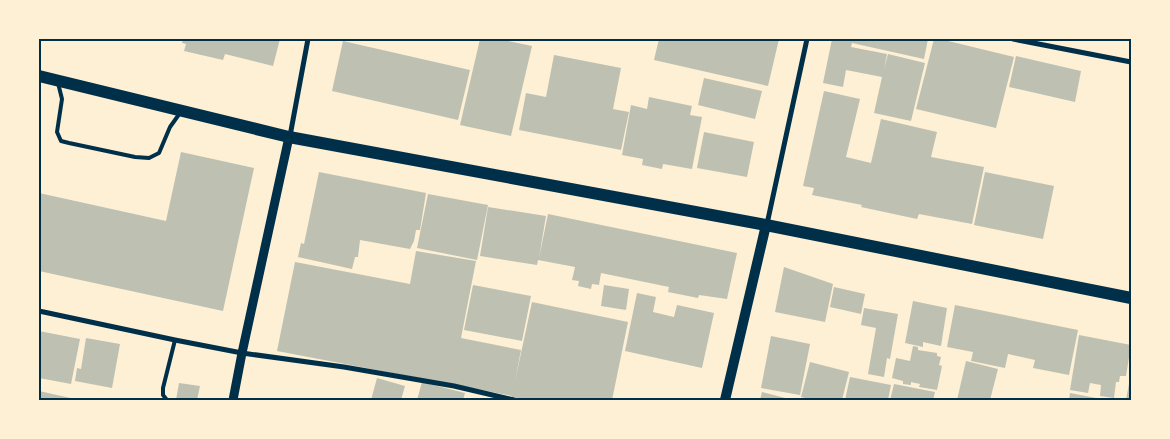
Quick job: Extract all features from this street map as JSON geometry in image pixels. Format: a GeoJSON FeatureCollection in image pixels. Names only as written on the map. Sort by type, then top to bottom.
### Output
{"type":"FeatureCollection","features":[{"type":"Feature","properties":{"kind":"main road"},"geometry":{"type":"LineString","coordinates":[[39,76],[290,137],[766,225],[1131,298]]}},
{"type":"Feature","properties":{"kind":"main road"},"geometry":{"type":"LineString","coordinates":[[725,400],[766,225]]}},
{"type":"Feature","properties":{"kind":"street"},"geometry":{"type":"LineString","coordinates":[[233,400],[290,137],[308,39]]}},
{"type":"Feature","properties":{"kind":"street"},"geometry":{"type":"LineString","coordinates":[[766,225],[806,39]]}},
{"type":"Feature","properties":{"kind":"street"},"geometry":{"type":"LineString","coordinates":[[1012,39],[1131,62]]}},
{"type":"Feature","properties":{"kind":"street"},"geometry":{"type":"LineString","coordinates":[[39,311],[242,353],[353,368],[454,386],[514,400]]}},
{"type":"Feature","properties":{"kind":"lane"},"geometry":{"type":"LineString","coordinates":[[58,81],[62,99],[58,132],[61,141],[69,143],[135,157],[149,158],[159,153],[170,127],[182,111]]}},
{"type":"Feature","properties":{"kind":"lane"},"geometry":{"type":"LineString","coordinates":[[167,400],[163,395],[163,388],[175,340]]}},
{"type":"Feature","properties":{"kind":"building"},"geometry":{"type":"Polygon","coordinates":[[[183,39],[280,39],[273,66],[225,54],[223,60],[184,51],[186,44],[182,43],[183,39]]]}},
{"type":"Feature","properties":{"kind":"building"},"geometry":{"type":"Polygon","coordinates":[[[480,39],[499,39],[532,46],[511,136],[460,125],[480,39]]]}},
{"type":"Feature","properties":{"kind":"building"},"geometry":{"type":"Polygon","coordinates":[[[659,39],[779,39],[768,86],[654,60],[659,39]]]}},
{"type":"Feature","properties":{"kind":"building"},"geometry":{"type":"Polygon","coordinates":[[[832,39],[928,39],[924,59],[852,43],[851,47],[887,54],[884,69],[888,54],[925,63],[911,121],[874,113],[882,77],[846,70],[843,87],[823,83],[832,39]]]}},
{"type":"Feature","properties":{"kind":"building"},"geometry":{"type":"Polygon","coordinates":[[[934,39],[1014,57],[996,128],[916,109],[934,39]]]}},
{"type":"Feature","properties":{"kind":"building"},"geometry":{"type":"Polygon","coordinates":[[[343,41],[470,70],[458,120],[332,91],[343,41]]]}},
{"type":"Feature","properties":{"kind":"building"},"geometry":{"type":"Polygon","coordinates":[[[554,55],[621,68],[613,109],[629,112],[621,150],[519,130],[526,93],[546,97],[554,55]]]}},
{"type":"Feature","properties":{"kind":"building"},"geometry":{"type":"Polygon","coordinates":[[[1016,56],[1081,71],[1075,102],[1009,87],[1016,56]]]}},
{"type":"Feature","properties":{"kind":"building"},"geometry":{"type":"Polygon","coordinates":[[[704,78],[762,91],[755,119],[698,105],[704,78]]]}},
{"type":"Feature","properties":{"kind":"building"},"geometry":{"type":"Polygon","coordinates":[[[824,91],[860,99],[846,157],[871,163],[881,119],[937,132],[931,157],[984,167],[972,224],[919,214],[917,219],[812,195],[814,188],[803,186],[824,91]]]}},
{"type":"Feature","properties":{"kind":"building"},"geometry":{"type":"Polygon","coordinates":[[[649,97],[692,106],[690,115],[702,117],[692,169],[663,164],[662,169],[642,165],[643,159],[622,155],[631,105],[647,109],[649,97]]]}},
{"type":"Feature","properties":{"kind":"building"},"geometry":{"type":"Polygon","coordinates":[[[704,132],[754,142],[747,177],[697,168],[704,132]]]}},
{"type":"Feature","properties":{"kind":"building"},"geometry":{"type":"Polygon","coordinates":[[[181,152],[254,168],[223,311],[39,271],[39,193],[166,221],[181,152]]]}},
{"type":"Feature","properties":{"kind":"building"},"geometry":{"type":"Polygon","coordinates":[[[319,172],[426,193],[420,230],[416,230],[410,249],[360,240],[358,257],[355,257],[352,269],[298,257],[301,243],[304,244],[319,172]]]}},
{"type":"Feature","properties":{"kind":"building"},"geometry":{"type":"Polygon","coordinates":[[[985,172],[1054,186],[1043,239],[974,225],[985,172]]]}},
{"type":"Feature","properties":{"kind":"building"},"geometry":{"type":"Polygon","coordinates":[[[428,194],[488,205],[477,260],[417,248],[428,194]]]}},
{"type":"Feature","properties":{"kind":"building"},"geometry":{"type":"Polygon","coordinates":[[[488,207],[546,216],[539,258],[548,214],[737,253],[727,299],[699,295],[698,298],[668,292],[669,287],[601,273],[599,285],[592,284],[591,289],[578,286],[579,281],[572,280],[575,267],[538,260],[537,265],[480,256],[488,207]]]}},
{"type":"Feature","properties":{"kind":"building"},"geometry":{"type":"Polygon","coordinates":[[[416,251],[476,261],[461,338],[521,350],[515,381],[532,302],[628,322],[612,400],[527,400],[277,351],[295,262],[410,284],[416,251]]]}},
{"type":"Feature","properties":{"kind":"building"},"geometry":{"type":"Polygon","coordinates":[[[784,267],[833,284],[825,322],[775,312],[784,267]]]}},
{"type":"Feature","properties":{"kind":"building"},"geometry":{"type":"Polygon","coordinates":[[[473,285],[531,296],[522,341],[464,330],[473,285]]]}},
{"type":"Feature","properties":{"kind":"building"},"geometry":{"type":"Polygon","coordinates":[[[604,285],[629,289],[626,310],[601,306],[604,285]]]}},
{"type":"Feature","properties":{"kind":"building"},"geometry":{"type":"Polygon","coordinates":[[[834,287],[865,294],[861,314],[830,307],[834,287]]]}},
{"type":"Feature","properties":{"kind":"building"},"geometry":{"type":"Polygon","coordinates":[[[637,293],[656,297],[653,312],[674,317],[677,305],[714,313],[702,368],[625,351],[637,293]]]}},
{"type":"Feature","properties":{"kind":"building"},"geometry":{"type":"Polygon","coordinates":[[[913,301],[947,308],[941,346],[923,342],[923,347],[905,343],[913,301]]]}},
{"type":"Feature","properties":{"kind":"building"},"geometry":{"type":"Polygon","coordinates":[[[955,305],[1078,330],[1069,375],[1033,368],[1035,360],[1008,354],[1005,368],[971,361],[973,352],[947,347],[955,305]]]}},
{"type":"Feature","properties":{"kind":"building"},"geometry":{"type":"Polygon","coordinates":[[[864,308],[898,314],[890,359],[887,358],[884,377],[868,374],[876,328],[861,325],[864,308]]]}},
{"type":"Feature","properties":{"kind":"building"},"geometry":{"type":"Polygon","coordinates":[[[39,331],[80,339],[71,384],[39,378],[39,331]]]}},
{"type":"Feature","properties":{"kind":"building"},"geometry":{"type":"Polygon","coordinates":[[[1079,335],[1131,345],[1126,376],[1120,376],[1119,382],[1116,382],[1114,398],[1100,396],[1101,385],[1090,383],[1088,393],[1070,390],[1079,335]]]}},
{"type":"Feature","properties":{"kind":"building"},"geometry":{"type":"Polygon","coordinates":[[[771,336],[810,344],[800,395],[761,388],[771,336]]]}},
{"type":"Feature","properties":{"kind":"building"},"geometry":{"type":"Polygon","coordinates":[[[86,338],[120,344],[112,388],[75,381],[77,368],[81,369],[86,338]]]}},
{"type":"Feature","properties":{"kind":"building"},"geometry":{"type":"Polygon","coordinates":[[[913,346],[918,347],[918,350],[937,353],[937,356],[941,357],[939,365],[942,366],[937,390],[919,387],[920,384],[911,382],[911,385],[903,384],[903,381],[892,378],[896,358],[910,361],[913,346]]]}},
{"type":"Feature","properties":{"kind":"building"},"geometry":{"type":"Polygon","coordinates":[[[966,361],[998,369],[990,400],[957,400],[966,361]]]}},
{"type":"Feature","properties":{"kind":"building"},"geometry":{"type":"Polygon","coordinates":[[[810,362],[849,372],[842,400],[813,400],[801,397],[810,362]]]}},
{"type":"Feature","properties":{"kind":"building"},"geometry":{"type":"Polygon","coordinates":[[[850,377],[891,385],[888,400],[845,400],[850,377]]]}},
{"type":"Feature","properties":{"kind":"building"},"geometry":{"type":"Polygon","coordinates":[[[377,378],[405,386],[401,400],[371,400],[377,378]]]}},
{"type":"Feature","properties":{"kind":"building"},"geometry":{"type":"Polygon","coordinates":[[[1130,378],[1131,400],[1126,400],[1130,378]]]}},
{"type":"Feature","properties":{"kind":"building"},"geometry":{"type":"Polygon","coordinates":[[[422,382],[465,393],[463,400],[417,400],[422,382]]]}},
{"type":"Feature","properties":{"kind":"building"},"geometry":{"type":"Polygon","coordinates":[[[179,383],[200,386],[197,400],[176,400],[179,383]]]}},
{"type":"Feature","properties":{"kind":"building"},"geometry":{"type":"Polygon","coordinates":[[[894,384],[935,392],[933,400],[890,400],[894,384]]]}},
{"type":"Feature","properties":{"kind":"building"},"geometry":{"type":"Polygon","coordinates":[[[39,391],[75,399],[75,400],[39,400],[39,391]]]}},
{"type":"Feature","properties":{"kind":"building"},"geometry":{"type":"Polygon","coordinates":[[[762,392],[793,400],[760,400],[762,392]]]}},
{"type":"Feature","properties":{"kind":"building"},"geometry":{"type":"Polygon","coordinates":[[[1070,393],[1101,399],[1101,400],[1069,400],[1070,393]]]}}]}
